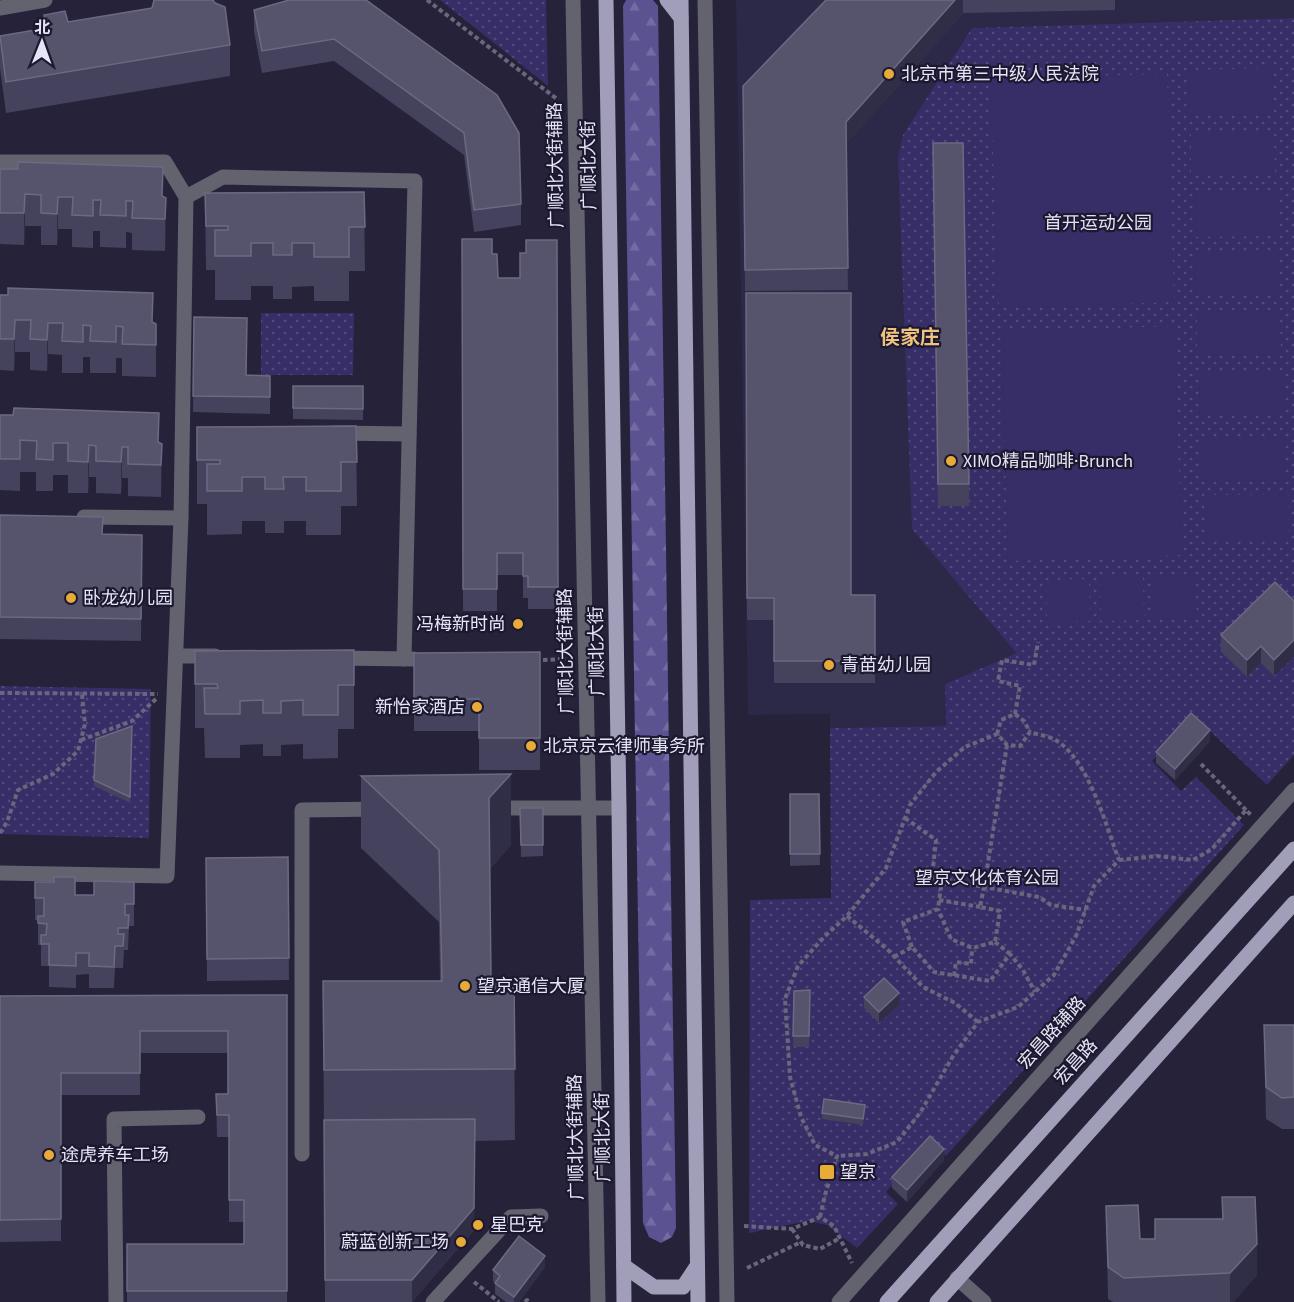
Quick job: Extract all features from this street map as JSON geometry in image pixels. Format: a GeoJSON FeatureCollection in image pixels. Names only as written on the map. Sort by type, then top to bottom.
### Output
{"type":"FeatureCollection","features":[{"type":"Feature","properties":{"kind":"main road","name":"广顺北大街"},"geometry":{"type":"LineString","coordinates":[[606,0],[619,808],[624,1302]]}},
{"type":"Feature","properties":{"kind":"main road"},"geometry":{"type":"LineString","coordinates":[[606,22],[616,0]]}},
{"type":"Feature","properties":{"kind":"main road"},"geometry":{"type":"LineString","coordinates":[[667,0],[681,18]]}},
{"type":"Feature","properties":{"kind":"main road"},"geometry":{"type":"LineString","coordinates":[[681,0],[698,1302]]}},
{"type":"Feature","properties":{"kind":"main road","name":"宏昌路"},"geometry":{"type":"LineString","coordinates":[[887,1302],[1294,849]]}},
{"type":"Feature","properties":{"kind":"main road"},"geometry":{"type":"LineString","coordinates":[[937,1302],[1294,903]]}},
{"type":"Feature","properties":{"kind":"main road"},"geometry":{"type":"LineString","coordinates":[[624,1266],[654,1287],[683,1287],[697,1266]]}},
{"type":"Feature","properties":{"kind":"street"},"geometry":{"type":"LineString","coordinates":[[0,8],[45,0]]}},
{"type":"Feature","properties":{"kind":"street","name":"广顺北大街辅路"},"geometry":{"type":"LineString","coordinates":[[573,0],[598,1302]]}},
{"type":"Feature","properties":{"kind":"street"},"geometry":{"type":"LineString","coordinates":[[705,0],[727,1302]]}},
{"type":"Feature","properties":{"kind":"street"},"geometry":{"type":"LineString","coordinates":[[0,162],[165,162],[186,197],[188,431],[181,518],[168,876],[0,873]]}},
{"type":"Feature","properties":{"kind":"street"},"geometry":{"type":"LineString","coordinates":[[186,197],[223,177],[415,181],[404,659]]}},
{"type":"Feature","properties":{"kind":"street"},"geometry":{"type":"LineString","coordinates":[[326,433],[409,434]]}},
{"type":"Feature","properties":{"kind":"street"},"geometry":{"type":"LineString","coordinates":[[68,516],[181,518]]}},
{"type":"Feature","properties":{"kind":"street"},"geometry":{"type":"LineString","coordinates":[[176,656],[233,657]]}},
{"type":"Feature","properties":{"kind":"street"},"geometry":{"type":"LineString","coordinates":[[324,658],[427,659]]}},
{"type":"Feature","properties":{"kind":"street","name":"宏昌路辅路"},"geometry":{"type":"LineString","coordinates":[[839,1302],[1294,790]]}},
{"type":"Feature","properties":{"kind":"street"},"geometry":{"type":"LineString","coordinates":[[475,808],[619,808]]}},
{"type":"Feature","properties":{"kind":"street"},"geometry":{"type":"LineString","coordinates":[[302,1154],[302,810],[394,809]]}},
{"type":"Feature","properties":{"kind":"street"},"geometry":{"type":"LineString","coordinates":[[116,1302],[114,1119],[198,1117]]}},
{"type":"Feature","properties":{"kind":"street"},"geometry":{"type":"LineString","coordinates":[[433,1302],[511,1217],[541,1216]]}},
{"type":"Feature","properties":{"kind":"street"},"geometry":{"type":"LineString","coordinates":[[957,1278],[984,1302]]}},
{"type":"Feature","properties":{"kind":"path"},"geometry":{"type":"LineString","coordinates":[[427,0],[557,99]]}},
{"type":"Feature","properties":{"kind":"path"},"geometry":{"type":"LineString","coordinates":[[1015,714],[1020,686],[998,681],[1002,660],[1034,665],[1038,642]]}},
{"type":"Feature","properties":{"kind":"path"},"geometry":{"type":"LineString","coordinates":[[543,660],[566,659]]}},
{"type":"Feature","properties":{"kind":"path"},"geometry":{"type":"LineString","coordinates":[[0,693],[162,694],[132,721],[80,741]]}},
{"type":"Feature","properties":{"kind":"path"},"geometry":{"type":"LineString","coordinates":[[0,833],[7,822],[18,790],[53,774],[78,751],[85,724],[82,694]]}},
{"type":"Feature","properties":{"kind":"path"},"geometry":{"type":"LineString","coordinates":[[1015,714],[1024,721],[1030,732],[1056,740],[1074,757],[1087,776],[1119,860]]}},
{"type":"Feature","properties":{"kind":"path"},"geometry":{"type":"LineString","coordinates":[[997,734],[1001,720],[1015,714]]}},
{"type":"Feature","properties":{"kind":"path"},"geometry":{"type":"LineString","coordinates":[[997,734],[1007,745],[1020,746],[1030,732]]}},
{"type":"Feature","properties":{"kind":"path"},"geometry":{"type":"LineString","coordinates":[[997,734],[965,747],[936,772],[909,805],[886,868],[847,916],[798,966],[785,999],[790,1077],[801,1117],[815,1145],[837,1156],[867,1154],[897,1142],[920,1113],[953,1056],[978,1022],[1018,1007],[1054,975],[1076,936],[1094,886],[1119,860],[1157,856],[1193,860],[1212,849],[1246,810]]}},
{"type":"Feature","properties":{"kind":"path"},"geometry":{"type":"LineString","coordinates":[[981,907],[1007,745]]}},
{"type":"Feature","properties":{"kind":"path"},"geometry":{"type":"LineString","coordinates":[[1201,764],[1251,815]]}},
{"type":"Feature","properties":{"kind":"path"},"geometry":{"type":"LineString","coordinates":[[905,818],[936,840],[932,877],[1039,897],[1051,905],[1086,910]]}},
{"type":"Feature","properties":{"kind":"path"},"geometry":{"type":"LineString","coordinates":[[942,879],[938,909],[951,939],[972,948],[995,942]]}},
{"type":"Feature","properties":{"kind":"path"},"geometry":{"type":"LineString","coordinates":[[939,900],[1000,911],[995,942]]}},
{"type":"Feature","properties":{"kind":"path"},"geometry":{"type":"LineString","coordinates":[[938,909],[903,922],[912,947],[934,972],[990,981],[1010,954]]}},
{"type":"Feature","properties":{"kind":"path"},"geometry":{"type":"LineString","coordinates":[[847,916],[894,957],[923,987],[955,1004],[978,1022]]}},
{"type":"Feature","properties":{"kind":"path"},"geometry":{"type":"LineString","coordinates":[[995,942],[1010,954],[1023,970],[1035,992]]}},
{"type":"Feature","properties":{"kind":"path"},"geometry":{"type":"LineString","coordinates":[[894,957],[912,947]]}},
{"type":"Feature","properties":{"kind":"path"},"geometry":{"type":"LineString","coordinates":[[954,976],[956,962],[971,964],[972,948]]}},
{"type":"Feature","properties":{"kind":"path"},"geometry":{"type":"LineString","coordinates":[[820,1216],[837,1156]]}},
{"type":"Feature","properties":{"kind":"path"},"geometry":{"type":"LineString","coordinates":[[744,1226],[792,1229],[820,1216]]}},
{"type":"Feature","properties":{"kind":"path"},"geometry":{"type":"LineString","coordinates":[[820,1216],[834,1226],[854,1266]]}},
{"type":"Feature","properties":{"kind":"path"},"geometry":{"type":"LineString","coordinates":[[792,1229],[803,1245],[820,1249],[840,1238]]}},
{"type":"Feature","properties":{"kind":"path"},"geometry":{"type":"LineString","coordinates":[[747,1268],[801,1242]]}},
{"type":"Feature","properties":{"kind":"path"},"geometry":{"type":"LineString","coordinates":[[461,1271],[499,1302]]}},
{"type":"Feature","properties":{"kind":"shaded area","name":"北京市第三中级人民法院"},"geometry":{"type":"Polygon","coordinates":[[[736,0],[1294,0],[1294,18],[972,28],[912,529],[1016,653],[945,684],[946,726],[830,728],[830,714],[748,715],[736,0]]]}},
{"type":"Feature","properties":{"kind":"green space"},"geometry":{"type":"Polygon","coordinates":[[[440,0],[546,0],[548,86],[440,0]]]}},
{"type":"Feature","properties":{"kind":"green space"},"geometry":{"type":"Polygon","coordinates":[[[626,0],[653,0],[658,6],[676,1228],[672,1237],[661,1243],[649,1237],[643,1223],[623,6],[626,0]]]}},
{"type":"Feature","properties":{"kind":"green space"},"geometry":{"type":"Polygon","coordinates":[[[1294,18],[1294,755],[1267,785],[1194,716],[1152,761],[1181,791],[1196,777],[1244,825],[946,1156],[929,1143],[886,1192],[898,1204],[857,1248],[827,1225],[808,1221],[749,1233],[750,900],[831,898],[830,728],[946,726],[945,684],[1016,653],[912,529],[898,158],[903,135],[972,28],[1294,18]]]}},
{"type":"Feature","properties":{"kind":"green space"},"geometry":{"type":"Polygon","coordinates":[[[1273,68],[1274,113],[1190,114],[1189,70],[1273,68]]]}},
{"type":"Feature","properties":{"kind":"green space","name":"首开运动公园"},"geometry":{"type":"Polygon","coordinates":[[[1167,74],[1174,302],[999,308],[990,78],[1167,74]]]}},
{"type":"Feature","properties":{"kind":"green space"},"geometry":{"type":"Polygon","coordinates":[[[1274,131],[1275,175],[1191,176],[1191,132],[1274,131]]]}},
{"type":"Feature","properties":{"kind":"green space"},"geometry":{"type":"Polygon","coordinates":[[[1277,191],[1278,236],[1194,237],[1193,192],[1277,191]]]}},
{"type":"Feature","properties":{"kind":"green space"},"geometry":{"type":"Polygon","coordinates":[[[1278,250],[1279,295],[1195,296],[1194,252],[1278,250]]]}},
{"type":"Feature","properties":{"kind":"green space"},"geometry":{"type":"Polygon","coordinates":[[[1280,310],[1281,354],[1197,356],[1197,311],[1280,310]]]}},
{"type":"Feature","properties":{"kind":"green space"},"geometry":{"type":"Polygon","coordinates":[[[261,313],[354,313],[353,375],[261,375],[261,313]]]}},
{"type":"Feature","properties":{"kind":"green space"},"geometry":{"type":"Polygon","coordinates":[[[1174,326],[1182,555],[1008,561],[1001,332],[1174,326]]]}},
{"type":"Feature","properties":{"kind":"green space"},"geometry":{"type":"Polygon","coordinates":[[[1283,370],[1283,415],[1200,416],[1199,371],[1283,370]]]}},
{"type":"Feature","properties":{"kind":"green space"},"geometry":{"type":"Polygon","coordinates":[[[1284,436],[1285,480],[1201,482],[1201,437],[1284,436]]]}},
{"type":"Feature","properties":{"kind":"green space"},"geometry":{"type":"Polygon","coordinates":[[[1288,494],[1288,538],[1205,540],[1204,495],[1288,494]]]}},
{"type":"Feature","properties":{"kind":"green space"},"geometry":{"type":"Polygon","coordinates":[[[1195,575],[1197,618],[1153,619],[1152,576],[1195,575]]]}},
{"type":"Feature","properties":{"kind":"green space"},"geometry":{"type":"Polygon","coordinates":[[[1143,577],[1144,620],[1101,621],[1100,578],[1143,577]]]}},
{"type":"Feature","properties":{"kind":"green space"},"geometry":{"type":"Polygon","coordinates":[[[1089,579],[1090,621],[1047,623],[1046,580],[1089,579]]]}},
{"type":"Feature","properties":{"kind":"green space"},"geometry":{"type":"Polygon","coordinates":[[[0,686],[151,689],[149,838],[0,834],[0,686]]]}},
{"type":"Feature","properties":{"kind":"building"},"geometry":{"type":"Polygon","coordinates":[[[154,0],[213,0],[225,7],[230,45],[6,82],[0,36],[47,28],[44,15],[65,11],[68,22],[152,8],[154,0]]]}},
{"type":"Feature","properties":{"kind":"building"},"geometry":{"type":"Polygon","coordinates":[[[289,0],[366,0],[497,95],[519,133],[521,204],[474,210],[464,133],[334,39],[262,51],[254,10],[289,0]]]}},
{"type":"Feature","properties":{"kind":"building"},"geometry":{"type":"Polygon","coordinates":[[[826,0],[955,0],[846,122],[848,268],[745,270],[743,86],[826,0]]]}},
{"type":"Feature","properties":{"kind":"building"},"geometry":{"type":"Polygon","coordinates":[[[933,143],[963,143],[969,484],[938,484],[933,143]]]}},
{"type":"Feature","properties":{"kind":"building"},"geometry":{"type":"Polygon","coordinates":[[[18,162],[163,167],[162,196],[166,198],[165,219],[132,218],[133,201],[126,201],[126,216],[100,215],[101,200],[93,200],[93,216],[72,215],[73,197],[58,197],[57,214],[41,213],[41,195],[25,194],[24,213],[0,213],[0,169],[18,169],[18,162]]]}},
{"type":"Feature","properties":{"kind":"building"},"geometry":{"type":"Polygon","coordinates":[[[364,192],[365,227],[349,227],[349,257],[314,257],[314,243],[292,243],[292,255],[273,255],[273,243],[251,243],[251,256],[215,256],[215,230],[228,230],[228,226],[206,226],[205,193],[364,192]]]}},
{"type":"Feature","properties":{"kind":"building"},"geometry":{"type":"Polygon","coordinates":[[[462,239],[492,239],[492,254],[497,254],[498,278],[520,278],[520,253],[526,253],[526,240],[557,240],[558,587],[528,587],[528,576],[523,576],[523,553],[497,553],[497,589],[463,589],[462,239]]]}},
{"type":"Feature","properties":{"kind":"building"},"geometry":{"type":"Polygon","coordinates":[[[8,288],[153,293],[152,322],[156,324],[156,345],[122,344],[123,327],[116,326],[116,342],[90,341],[91,326],[83,325],[83,342],[62,341],[63,323],[48,323],[47,340],[30,339],[31,320],[15,320],[14,339],[0,339],[0,295],[8,295],[8,288]]]}},
{"type":"Feature","properties":{"kind":"building"},"geometry":{"type":"Polygon","coordinates":[[[746,293],[851,293],[851,595],[875,595],[875,661],[774,661],[774,598],[747,598],[746,293]]]}},
{"type":"Feature","properties":{"kind":"building"},"geometry":{"type":"Polygon","coordinates":[[[194,317],[247,318],[246,375],[270,376],[270,397],[193,396],[194,317]]]}},
{"type":"Feature","properties":{"kind":"building"},"geometry":{"type":"Polygon","coordinates":[[[293,386],[363,386],[363,409],[293,408],[293,386]]]}},
{"type":"Feature","properties":{"kind":"building"},"geometry":{"type":"Polygon","coordinates":[[[14,408],[159,413],[158,442],[162,444],[161,465],[128,464],[128,447],[122,447],[121,462],[96,461],[96,446],[89,445],[88,462],[68,461],[68,443],[53,443],[53,460],[36,459],[37,441],[20,440],[20,459],[0,459],[0,415],[13,415],[14,408]]]}},
{"type":"Feature","properties":{"kind":"building"},"geometry":{"type":"Polygon","coordinates":[[[356,426],[357,462],[341,462],[341,491],[306,491],[306,477],[283,477],[284,489],[265,489],[265,477],[242,477],[242,491],[207,491],[207,464],[220,464],[220,460],[197,460],[197,427],[356,426]]]}},
{"type":"Feature","properties":{"kind":"building","name":"卧龙幼儿园"},"geometry":{"type":"Polygon","coordinates":[[[0,515],[103,517],[102,534],[142,535],[141,619],[0,617],[0,515]]]}},
{"type":"Feature","properties":{"kind":"building"},"geometry":{"type":"Polygon","coordinates":[[[1275,582],[1294,601],[1294,640],[1274,660],[1261,646],[1247,660],[1221,635],[1275,582]]]}},
{"type":"Feature","properties":{"kind":"building"},"geometry":{"type":"Polygon","coordinates":[[[354,650],[354,685],[338,685],[338,715],[303,715],[303,700],[281,701],[281,713],[263,713],[263,700],[240,701],[240,714],[205,714],[204,688],[218,688],[217,684],[195,684],[195,651],[354,650]]]}},
{"type":"Feature","properties":{"kind":"building"},"geometry":{"type":"Polygon","coordinates":[[[540,652],[540,738],[479,738],[479,699],[414,699],[414,653],[540,652]]]}},
{"type":"Feature","properties":{"kind":"building"},"geometry":{"type":"Polygon","coordinates":[[[1191,713],[1210,730],[1175,769],[1156,752],[1191,713]]]}},
{"type":"Feature","properties":{"kind":"building"},"geometry":{"type":"Polygon","coordinates":[[[132,726],[130,797],[94,780],[96,739],[132,726]]]}},
{"type":"Feature","properties":{"kind":"building"},"geometry":{"type":"Polygon","coordinates":[[[511,774],[489,798],[491,980],[514,980],[515,1069],[324,1070],[323,981],[442,981],[439,850],[361,776],[511,774]]]}},
{"type":"Feature","properties":{"kind":"building"},"geometry":{"type":"Polygon","coordinates":[[[790,794],[819,794],[820,854],[790,854],[790,794]]]}},
{"type":"Feature","properties":{"kind":"building"},"geometry":{"type":"Polygon","coordinates":[[[520,808],[543,808],[543,845],[521,845],[520,808]]]}},
{"type":"Feature","properties":{"kind":"building"},"geometry":{"type":"Polygon","coordinates":[[[288,857],[289,958],[207,959],[206,858],[288,857]]]}},
{"type":"Feature","properties":{"kind":"building"},"geometry":{"type":"Polygon","coordinates":[[[54,877],[75,877],[75,895],[94,895],[94,881],[134,882],[134,904],[125,904],[125,915],[129,915],[128,928],[118,928],[118,934],[124,934],[123,946],[115,946],[114,967],[89,966],[89,953],[76,953],[76,966],[49,965],[49,944],[41,944],[41,935],[46,935],[47,924],[38,923],[38,916],[44,916],[44,898],[35,898],[35,882],[54,882],[54,877]]]}},
{"type":"Feature","properties":{"kind":"building"},"geometry":{"type":"Polygon","coordinates":[[[884,978],[899,993],[879,1012],[864,997],[884,978]]]}},
{"type":"Feature","properties":{"kind":"building"},"geometry":{"type":"Polygon","coordinates":[[[810,990],[809,1036],[793,1036],[794,991],[810,990]]]}},
{"type":"Feature","properties":{"kind":"building"},"geometry":{"type":"Polygon","coordinates":[[[287,995],[287,1291],[127,1291],[127,1244],[244,1244],[244,1200],[229,1200],[229,1115],[217,1115],[216,1094],[228,1094],[228,1031],[140,1031],[140,1073],[61,1073],[61,1219],[0,1220],[0,996],[287,995]]]}},
{"type":"Feature","properties":{"kind":"building"},"geometry":{"type":"Polygon","coordinates":[[[1264,1025],[1294,1025],[1294,1097],[1282,1098],[1266,1087],[1264,1025]]]}},
{"type":"Feature","properties":{"kind":"building"},"geometry":{"type":"Polygon","coordinates":[[[824,1099],[865,1105],[863,1119],[822,1113],[824,1099]]]}},
{"type":"Feature","properties":{"kind":"building"},"geometry":{"type":"Polygon","coordinates":[[[475,1119],[474,1208],[412,1280],[325,1280],[324,1120],[475,1119]]]}},
{"type":"Feature","properties":{"kind":"building"},"geometry":{"type":"Polygon","coordinates":[[[930,1136],[944,1149],[907,1190],[892,1177],[930,1136]]]}},
{"type":"Feature","properties":{"kind":"building"},"geometry":{"type":"Polygon","coordinates":[[[1222,1197],[1255,1197],[1257,1244],[1230,1273],[1124,1278],[1108,1267],[1106,1206],[1138,1205],[1140,1239],[1155,1239],[1155,1219],[1223,1219],[1222,1197]]]}},
{"type":"Feature","properties":{"kind":"building"},"geometry":{"type":"Polygon","coordinates":[[[519,1236],[545,1256],[514,1297],[495,1283],[500,1276],[493,1270],[519,1236]]]}},
{"type":"Feature","properties":{"kind":"place","name":"北京市第三中级人民法院"},"geometry":{"type":"Point","coordinates":[889,74]}},
{"type":"Feature","properties":{"kind":"place","name":"XIMO精品咖啡·Brunch"},"geometry":{"type":"Point","coordinates":[951,461]}},
{"type":"Feature","properties":{"kind":"place","name":"卧龙幼儿园"},"geometry":{"type":"Point","coordinates":[71,598]}},
{"type":"Feature","properties":{"kind":"place","name":"冯梅新时尚"},"geometry":{"type":"Point","coordinates":[518,624]}},
{"type":"Feature","properties":{"kind":"place","name":"青苗幼儿园"},"geometry":{"type":"Point","coordinates":[829,665]}},
{"type":"Feature","properties":{"kind":"place","name":"新怡家酒店"},"geometry":{"type":"Point","coordinates":[477,707]}},
{"type":"Feature","properties":{"kind":"place","name":"北京京云律师事务所"},"geometry":{"type":"Point","coordinates":[531,746]}},
{"type":"Feature","properties":{"kind":"place","name":"望京通信大厦"},"geometry":{"type":"Point","coordinates":[465,986]}},
{"type":"Feature","properties":{"kind":"place","name":"途虎养车工场"},"geometry":{"type":"Point","coordinates":[49,1155]}},
{"type":"Feature","properties":{"kind":"place","name":"望京"},"geometry":{"type":"Point","coordinates":[827,1172]}},
{"type":"Feature","properties":{"kind":"place","name":"星巴克"},"geometry":{"type":"Point","coordinates":[478,1225]}},
{"type":"Feature","properties":{"kind":"place","name":"蔚蓝创新工场"},"geometry":{"type":"Point","coordinates":[461,1242]}},
{"type":"Feature","properties":{"kind":"district","name":"侯家庄"},"geometry":{"type":"Point","coordinates":[910,338]}},
{"type":"Feature","properties":{"kind":"park label","name":"望京文化体育公园"},"geometry":{"type":"Point","coordinates":[987,878]}}]}
